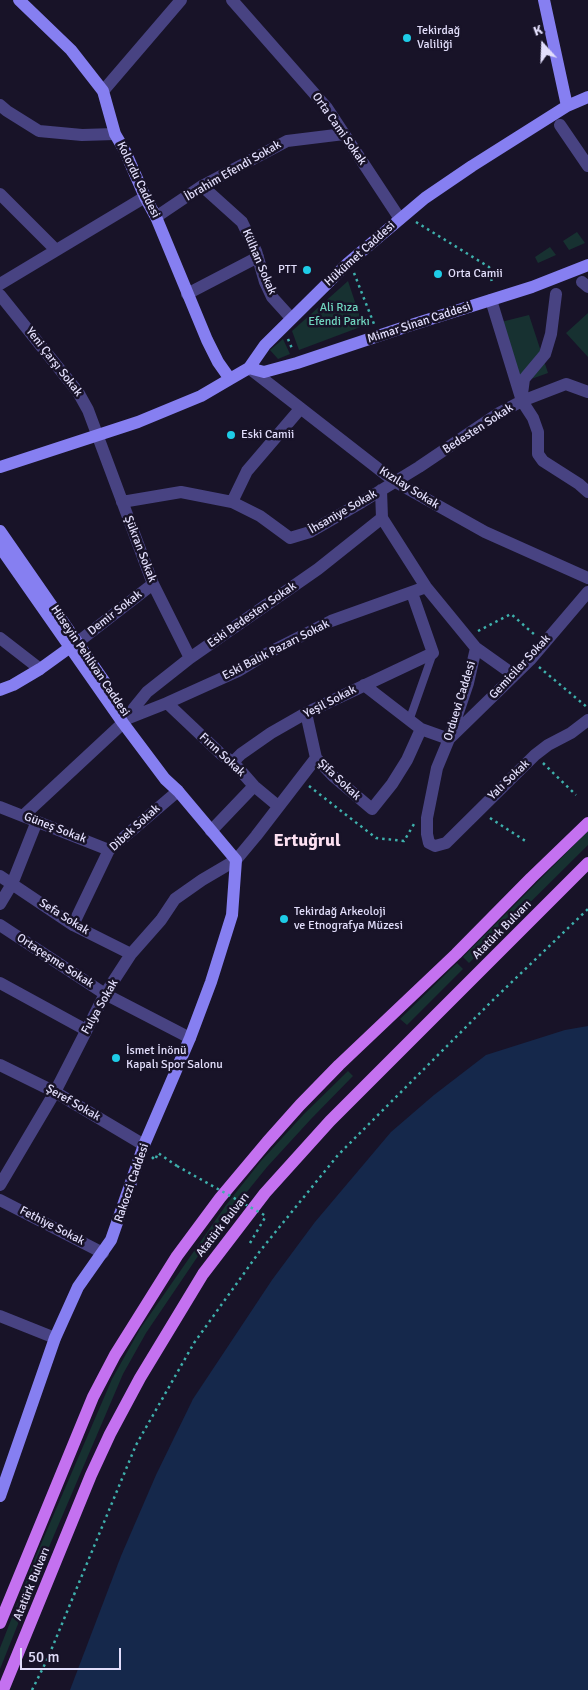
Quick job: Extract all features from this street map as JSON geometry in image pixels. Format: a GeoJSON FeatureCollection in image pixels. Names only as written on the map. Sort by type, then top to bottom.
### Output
{"type":"FeatureCollection","features":[{"type":"Feature","properties":{"kind":"main road","name":"Atatürk Bulvarı"},"geometry":{"type":"LineString","coordinates":[[0,1624],[93,1397],[115,1355],[177,1256],[220,1198],[300,1105],[588,824]]}},
{"type":"Feature","properties":{"kind":"main road","name":"Atatürk Bulvarı"},"geometry":{"type":"LineString","coordinates":[[3,1690],[110,1434],[149,1363],[203,1274],[265,1193],[330,1122],[588,862]]}},
{"type":"Feature","properties":{"kind":"street","name":"Kolordu Caddesi"},"geometry":{"type":"LineString","coordinates":[[20,0],[71,50],[103,91],[115,134],[125,151],[144,197],[156,218],[207,340],[218,362],[230,379]]}},
{"type":"Feature","properties":{"kind":"street"},"geometry":{"type":"LineString","coordinates":[[103,91],[180,0]]}},
{"type":"Feature","properties":{"kind":"street","name":"Orta Cami Sokak"},"geometry":{"type":"LineString","coordinates":[[232,0],[327,108],[400,219]]}},
{"type":"Feature","properties":{"kind":"street"},"geometry":{"type":"LineString","coordinates":[[544,0],[567,106]]}},
{"type":"Feature","properties":{"kind":"street","name":"Hükümet Caddesi"},"geometry":{"type":"LineString","coordinates":[[0,467],[138,422],[200,396],[248,368],[265,345],[348,264],[425,198],[567,106],[588,97]]}},
{"type":"Feature","properties":{"kind":"street"},"geometry":{"type":"LineString","coordinates":[[0,105],[39,131],[82,135],[115,134]]}},
{"type":"Feature","properties":{"kind":"street"},"geometry":{"type":"LineString","coordinates":[[560,125],[588,166]]}},
{"type":"Feature","properties":{"kind":"street","name":"İbrahim Efendi Sokak"},"geometry":{"type":"LineString","coordinates":[[156,218],[202,186],[287,141],[344,134]]}},
{"type":"Feature","properties":{"kind":"street","name":"Külhan Sokak"},"geometry":{"type":"LineString","coordinates":[[202,186],[242,222],[258,257],[265,282],[272,297],[292,318]]}},
{"type":"Feature","properties":{"kind":"street"},"geometry":{"type":"LineString","coordinates":[[0,194],[56,250]]}},
{"type":"Feature","properties":{"kind":"street"},"geometry":{"type":"LineString","coordinates":[[0,284],[144,197]]}},
{"type":"Feature","properties":{"kind":"street"},"geometry":{"type":"LineString","coordinates":[[188,294],[258,257]]}},
{"type":"Feature","properties":{"kind":"street","name":"Mimar Sinan Caddesi"},"geometry":{"type":"LineString","coordinates":[[248,368],[264,372],[279,369],[378,335],[532,287],[588,265]]}},
{"type":"Feature","properties":{"kind":"street","name":"Yeni Çarşı Sokak"},"geometry":{"type":"LineString","coordinates":[[0,294],[78,392],[98,435]]}},
{"type":"Feature","properties":{"kind":"street"},"geometry":{"type":"LineString","coordinates":[[522,401],[524,379],[545,354],[551,334],[556,294]]}},
{"type":"Feature","properties":{"kind":"street"},"geometry":{"type":"LineString","coordinates":[[491,300],[522,401],[533,418],[538,432],[538,454],[543,461],[588,492]]}},
{"type":"Feature","properties":{"kind":"street","name":"Kızılay Sokak"},"geometry":{"type":"LineString","coordinates":[[248,368],[394,482],[485,532],[588,578]]}},
{"type":"Feature","properties":{"kind":"street","name":"Bedesten Sokak"},"geometry":{"type":"LineString","coordinates":[[394,482],[499,413],[522,401],[566,384],[588,392]]}},
{"type":"Feature","properties":{"kind":"street"},"geometry":{"type":"LineString","coordinates":[[232,502],[247,471],[300,409]]}},
{"type":"Feature","properties":{"kind":"street","name":"Şükran Sokak"},"geometry":{"type":"LineString","coordinates":[[98,435],[153,584],[190,658]]}},
{"type":"Feature","properties":{"kind":"street","name":"İhsaniye Sokak"},"geometry":{"type":"LineString","coordinates":[[122,502],[182,492],[232,502],[260,516],[290,538],[310,532],[394,482]]}},
{"type":"Feature","properties":{"kind":"street"},"geometry":{"type":"LineString","coordinates":[[381,490],[382,518]]}},
{"type":"Feature","properties":{"kind":"street","name":"Orduevi Caddesi"},"geometry":{"type":"LineString","coordinates":[[382,518],[426,587],[476,648],[468,683],[437,768],[427,818],[429,843],[435,846]]}},
{"type":"Feature","properties":{"kind":"street","name":"Eski Bedesten Sokak"},"geometry":{"type":"LineString","coordinates":[[22,816],[126,720],[148,692],[190,658],[318,569],[382,518]]}},
{"type":"Feature","properties":{"kind":"street","name":"Hüseyin Pehlivan Caddesi"},"geometry":{"type":"LineString","coordinates":[[0,531],[165,779],[178,791],[236,860]]}},
{"type":"Feature","properties":{"kind":"street","name":"Hüseyin Pehlivan Caddesi"},"geometry":{"type":"LineString","coordinates":[[0,547],[74,644]]}},
{"type":"Feature","properties":{"kind":"street","name":"Demir Sokak"},"geometry":{"type":"LineString","coordinates":[[0,690],[13,685],[40,669],[153,584]]}},
{"type":"Feature","properties":{"kind":"street","name":"Eski Balık Pazarı Sokak"},"geometry":{"type":"LineString","coordinates":[[126,720],[238,671],[266,654],[331,621],[426,587]]}},
{"type":"Feature","properties":{"kind":"street","name":"Gemiciler Sokak"},"geometry":{"type":"LineString","coordinates":[[449,739],[530,660],[588,592]]}},
{"type":"Feature","properties":{"kind":"street"},"geometry":{"type":"LineString","coordinates":[[412,593],[433,653]]}},
{"type":"Feature","properties":{"kind":"street"},"geometry":{"type":"LineString","coordinates":[[0,638],[40,669]]}},
{"type":"Feature","properties":{"kind":"street"},"geometry":{"type":"LineString","coordinates":[[476,648],[514,675]]}},
{"type":"Feature","properties":{"kind":"street","name":"Yeşil Sokak"},"geometry":{"type":"LineString","coordinates":[[233,762],[241,754],[271,733],[306,713],[433,653]]}},
{"type":"Feature","properties":{"kind":"street"},"geometry":{"type":"LineString","coordinates":[[364,685],[421,729],[449,739]]}},
{"type":"Feature","properties":{"kind":"street","name":"Fırın Sokak"},"geometry":{"type":"LineString","coordinates":[[167,703],[222,755],[233,762],[254,786],[278,806]]}},
{"type":"Feature","properties":{"kind":"street","name":"Şifa Sokak"},"geometry":{"type":"LineString","coordinates":[[306,713],[316,758],[333,776],[372,809],[392,784],[407,760],[421,729]]}},
{"type":"Feature","properties":{"kind":"street","name":"Yalı Sokak"},"geometry":{"type":"LineString","coordinates":[[435,846],[446,843],[548,744],[572,733],[588,720]]}},
{"type":"Feature","properties":{"kind":"street"},"geometry":{"type":"LineString","coordinates":[[236,860],[316,758]]}},
{"type":"Feature","properties":{"kind":"street"},"geometry":{"type":"LineString","coordinates":[[211,831],[254,786]]}},
{"type":"Feature","properties":{"kind":"street","name":"Dibek Sokak"},"geometry":{"type":"LineString","coordinates":[[72,925],[109,850],[178,791]]}},
{"type":"Feature","properties":{"kind":"street","name":"Güneş Sokak"},"geometry":{"type":"LineString","coordinates":[[0,807],[109,850]]}},
{"type":"Feature","properties":{"kind":"street"},"geometry":{"type":"LineString","coordinates":[[0,904],[12,884],[37,820]]}},
{"type":"Feature","properties":{"kind":"street","name":"Fulya Sokak"},"geometry":{"type":"LineString","coordinates":[[0,1185],[55,1092],[105,994],[131,954],[162,920],[175,899],[236,860]]}},
{"type":"Feature","properties":{"kind":"street","name":"Rakoczi Caddesi"},"geometry":{"type":"LineString","coordinates":[[0,1496],[55,1338],[78,1287],[103,1253],[118,1225],[144,1145],[190,1038],[232,915],[236,860]]}},
{"type":"Feature","properties":{"kind":"street","name":"Sefa Sokak"},"geometry":{"type":"LineString","coordinates":[[0,876],[72,925],[131,954]]}},
{"type":"Feature","properties":{"kind":"street","name":"Ortaçeşme Sokak"},"geometry":{"type":"LineString","coordinates":[[0,925],[105,994],[190,1038]]}},
{"type":"Feature","properties":{"kind":"street"},"geometry":{"type":"LineString","coordinates":[[0,983],[86,1030]]}},
{"type":"Feature","properties":{"kind":"street","name":"Şeref Sokak"},"geometry":{"type":"LineString","coordinates":[[0,1065],[55,1092],[144,1145]]}},
{"type":"Feature","properties":{"kind":"street","name":"Fethiye Sokak"},"geometry":{"type":"LineString","coordinates":[[0,1200],[103,1253]]}},
{"type":"Feature","properties":{"kind":"street"},"geometry":{"type":"LineString","coordinates":[[0,1316],[55,1338]]}},
{"type":"Feature","properties":{"kind":"lane"},"geometry":{"type":"LineString","coordinates":[[409,721],[433,653]]}},
{"type":"Feature","properties":{"kind":"path"},"geometry":{"type":"LineString","coordinates":[[415,222],[490,267],[492,283]]}},
{"type":"Feature","properties":{"kind":"path"},"geometry":{"type":"LineString","coordinates":[[348,264],[359,284],[378,335]]}},
{"type":"Feature","properties":{"kind":"path"},"geometry":{"type":"LineString","coordinates":[[286,333],[295,357]]}},
{"type":"Feature","properties":{"kind":"path"},"geometry":{"type":"LineString","coordinates":[[468,637],[511,614],[544,643]]}},
{"type":"Feature","properties":{"kind":"path"},"geometry":{"type":"LineString","coordinates":[[530,660],[588,708]]}},
{"type":"Feature","properties":{"kind":"path"},"geometry":{"type":"LineString","coordinates":[[535,755],[576,796]]}},
{"type":"Feature","properties":{"kind":"path"},"geometry":{"type":"LineString","coordinates":[[300,779],[376,838],[404,841],[414,824]]}},
{"type":"Feature","properties":{"kind":"path"},"geometry":{"type":"LineString","coordinates":[[478,810],[526,842]]}},
{"type":"Feature","properties":{"kind":"path"},"geometry":{"type":"LineString","coordinates":[[32,1690],[136,1445],[194,1343],[260,1251],[338,1154],[501,992],[588,909]]}},
{"type":"Feature","properties":{"kind":"path"},"geometry":{"type":"LineString","coordinates":[[144,1145],[155,1151],[152,1158],[155,1160],[158,1153],[266,1216],[250,1244]]}},
{"type":"Feature","properties":{"kind":"green space"},"geometry":{"type":"Polygon","coordinates":[[[577,232],[585,243],[569,250],[563,241],[577,232]]]}},
{"type":"Feature","properties":{"kind":"green space"},"geometry":{"type":"Polygon","coordinates":[[[550,247],[556,255],[538,263],[535,257],[550,247]]]}},
{"type":"Feature","properties":{"kind":"green space","name":"Ali Rıza Efendi Parkı"},"geometry":{"type":"Polygon","coordinates":[[[348,281],[363,326],[299,350],[292,331],[348,281]]]}},
{"type":"Feature","properties":{"kind":"green space"},"geometry":{"type":"Polygon","coordinates":[[[588,313],[588,357],[566,333],[588,313]]]}},
{"type":"Feature","properties":{"kind":"green space"},"geometry":{"type":"Polygon","coordinates":[[[529,315],[548,373],[520,383],[501,322],[529,315]]]}},
{"type":"Feature","properties":{"kind":"green space"},"geometry":{"type":"Polygon","coordinates":[[[283,339],[290,354],[278,359],[270,350],[283,339]]]}},
{"type":"Feature","properties":{"kind":"green space"},"geometry":{"type":"Polygon","coordinates":[[[588,831],[588,845],[469,963],[463,957],[588,831]]]}},
{"type":"Feature","properties":{"kind":"green space"},"geometry":{"type":"Polygon","coordinates":[[[457,963],[463,969],[407,1025],[400,1019],[457,963]]]}},
{"type":"Feature","properties":{"kind":"green space"},"geometry":{"type":"Polygon","coordinates":[[[348,1071],[353,1076],[267,1167],[233,1209],[196,1259],[146,1333],[123,1374],[46,1554],[0,1669],[0,1648],[38,1551],[112,1379],[140,1329],[226,1205],[261,1161],[304,1114],[348,1071]]]}},
{"type":"Feature","properties":{"kind":"water"},"geometry":{"type":"Polygon","coordinates":[[[588,1026],[588,1690],[70,1690],[121,1556],[156,1475],[193,1399],[272,1280],[315,1222],[391,1132],[434,1095],[486,1055],[565,1030],[588,1026]]]}},
{"type":"Feature","properties":{"kind":"place","name":"Tekirdağ Valiliği"},"geometry":{"type":"Point","coordinates":[407,38]}},
{"type":"Feature","properties":{"kind":"place","name":"PTT"},"geometry":{"type":"Point","coordinates":[307,270]}},
{"type":"Feature","properties":{"kind":"place","name":"Orta Camii"},"geometry":{"type":"Point","coordinates":[438,274]}},
{"type":"Feature","properties":{"kind":"place","name":"Eski Camii"},"geometry":{"type":"Point","coordinates":[231,435]}},
{"type":"Feature","properties":{"kind":"place","name":"Tekirdağ Arkeoloji ve Etnografya Müzesi"},"geometry":{"type":"Point","coordinates":[284,919]}},
{"type":"Feature","properties":{"kind":"place","name":"İsmet İnönü Kapalı Spor Salonu"},"geometry":{"type":"Point","coordinates":[116,1058]}},
{"type":"Feature","properties":{"kind":"district","name":"Ertuğrul"},"geometry":{"type":"Point","coordinates":[307,841]}}]}
